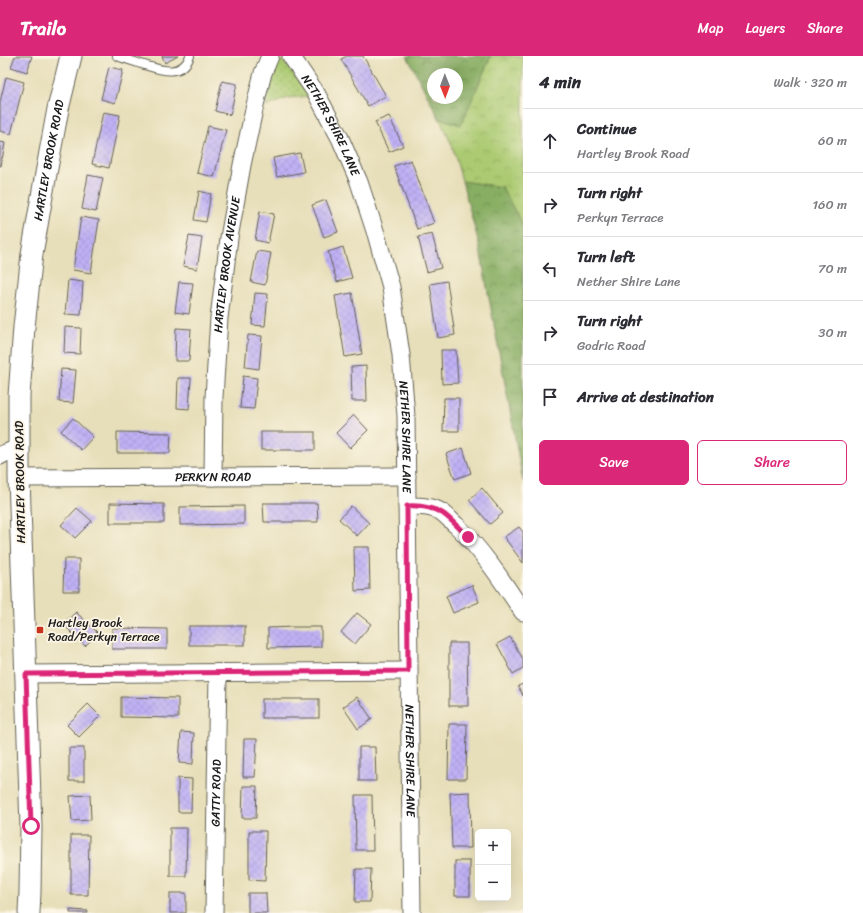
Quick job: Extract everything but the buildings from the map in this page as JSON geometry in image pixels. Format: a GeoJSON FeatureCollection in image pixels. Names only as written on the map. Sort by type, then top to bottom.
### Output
{"type":"FeatureCollection","features":[{"type":"Feature","properties":{"kind":"street","name":"HARTLEY BROOK ROAD"},"geometry":{"type":"LineString","coordinates":[[29,913],[31,826],[19,478],[9,452],[19,396],[24,327],[32,254],[58,109],[71,56]]}},
{"type":"Feature","properties":{"kind":"street","name":"HARTLEY BROOK AVENUE"},"geometry":{"type":"LineString","coordinates":[[213,477],[214,398],[219,318],[229,238],[242,165],[255,105],[263,73],[270,56]]}},
{"type":"Feature","properties":{"kind":"street","name":"NETHER SHIRE LANE"},"geometry":{"type":"LineString","coordinates":[[291,56],[316,93],[340,138],[358,182],[391,287],[401,355],[406,416],[412,913]]}},
{"type":"Feature","properties":{"kind":"street","name":"PERKYN ROAD"},"geometry":{"type":"LineString","coordinates":[[19,478],[407,476]]}},
{"type":"Feature","properties":{"kind":"street"},"geometry":{"type":"LineString","coordinates":[[407,506],[419,506],[443,513],[468,537],[499,576],[523,612]]}},
{"type":"Feature","properties":{"kind":"street"},"geometry":{"type":"LineString","coordinates":[[26,674],[408,671]]}},
{"type":"Feature","properties":{"kind":"street","name":"GATTY ROAD"},"geometry":{"type":"LineString","coordinates":[[214,913],[218,673]]}},
{"type":"Feature","properties":{"kind":"lane"},"geometry":{"type":"LineString","coordinates":[[117,56],[159,70],[172,71],[182,68],[190,56]]}},
{"type":"Feature","properties":{"kind":"green space"},"geometry":{"type":"Polygon","coordinates":[[[407,56],[491,56],[461,125],[439,118],[432,104],[463,104],[463,68],[427,68],[427,95],[407,56]]]}},
{"type":"Feature","properties":{"kind":"green space"},"geometry":{"type":"Polygon","coordinates":[[[491,56],[523,56],[523,226],[502,187],[462,181],[452,145],[439,118],[461,125],[491,56]]]}},
{"type":"Feature","properties":{"kind":"green space"},"geometry":{"type":"Polygon","coordinates":[[[284,61],[309,96],[288,98],[266,107],[272,76],[277,62],[284,61]]]}},
{"type":"Feature","properties":{"kind":"green space"},"geometry":{"type":"Polygon","coordinates":[[[462,181],[502,187],[523,226],[523,481],[479,244],[462,181]]]}},
{"type":"Feature","properties":{"kind":"place","name":"Hartley Brook Road/Perkyn Terrace"},"geometry":{"type":"Point","coordinates":[40,630]}},
{"type":"Feature","properties":{"kind":"route"},"geometry":{"type":"LineString","coordinates":[[31,826],[26,674],[408,671],[407,506],[419,506],[443,513],[468,537]]}}]}
